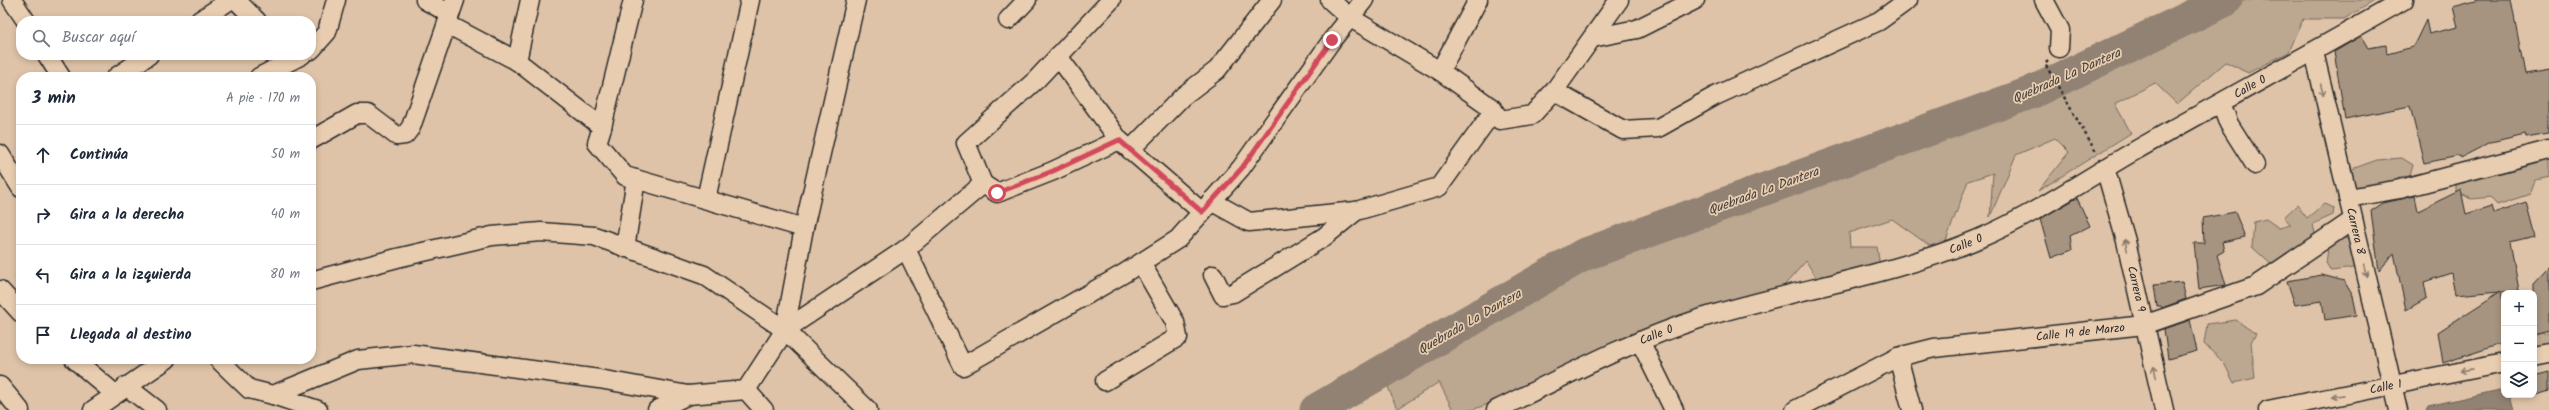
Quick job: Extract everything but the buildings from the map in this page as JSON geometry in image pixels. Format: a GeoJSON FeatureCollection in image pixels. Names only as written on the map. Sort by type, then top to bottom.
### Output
{"type":"FeatureCollection","features":[{"type":"Feature","properties":{"kind":"street"},"geometry":{"type":"LineString","coordinates":[[12,0],[23,16]]}},
{"type":"Feature","properties":{"kind":"street"},"geometry":{"type":"LineString","coordinates":[[206,16],[230,0]]}},
{"type":"Feature","properties":{"kind":"street"},"geometry":{"type":"LineString","coordinates":[[236,0],[253,16]]}},
{"type":"Feature","properties":{"kind":"street"},"geometry":{"type":"LineString","coordinates":[[316,41],[327,32],[336,0]]}},
{"type":"Feature","properties":{"kind":"street"},"geometry":{"type":"LineString","coordinates":[[425,0],[451,13],[517,61],[602,127]]}},
{"type":"Feature","properties":{"kind":"street"},"geometry":{"type":"LineString","coordinates":[[517,61],[530,0]]}},
{"type":"Feature","properties":{"kind":"street"},"geometry":{"type":"LineString","coordinates":[[633,0],[597,143],[626,176],[804,228]]}},
{"type":"Feature","properties":{"kind":"street"},"geometry":{"type":"LineString","coordinates":[[706,199],[750,0]]}},
{"type":"Feature","properties":{"kind":"street"},"geometry":{"type":"LineString","coordinates":[[746,390],[785,330],[804,228],[856,0]]}},
{"type":"Feature","properties":{"kind":"street"},"geometry":{"type":"LineString","coordinates":[[1008,20],[1027,0]]}},
{"type":"Feature","properties":{"kind":"street"},"geometry":{"type":"LineString","coordinates":[[1111,0],[1036,80],[966,143],[983,184],[997,193],[1124,145],[1217,70],[1272,0]]}},
{"type":"Feature","properties":{"kind":"street"},"geometry":{"type":"LineString","coordinates":[[1330,0],[1349,17],[1440,71],[1492,108],[1500,120],[1532,114],[1554,91],[1619,0]]}},
{"type":"Feature","properties":{"kind":"street"},"geometry":{"type":"LineString","coordinates":[[906,249],[964,366],[1141,263],[1178,238],[1242,168],[1349,17],[1364,0]]}},
{"type":"Feature","properties":{"kind":"street"},"geometry":{"type":"LineString","coordinates":[[1440,71],[1478,0]]}},
{"type":"Feature","properties":{"kind":"street"},"geometry":{"type":"LineString","coordinates":[[1592,38],[1636,29],[1695,0]]}},
{"type":"Feature","properties":{"kind":"street"},"geometry":{"type":"LineString","coordinates":[[1554,91],[1623,130],[1658,128],[1715,96],[1879,21],[1908,0]]}},
{"type":"Feature","properties":{"kind":"street"},"geometry":{"type":"LineString","coordinates":[[2044,0],[2060,30],[2060,48]]}},
{"type":"Feature","properties":{"kind":"street","name":"Calle 0"},"geometry":{"type":"LineString","coordinates":[[1496,410],[1615,351],[1701,319],[1767,300],[1866,277],[1935,256],[1986,235],[2314,52],[2404,0]]}},
{"type":"Feature","properties":{"kind":"street"},"geometry":{"type":"LineString","coordinates":[[316,137],[357,114],[368,114],[398,136],[405,135],[411,127],[451,13]]}},
{"type":"Feature","properties":{"kind":"street","name":"Carrera 8"},"geometry":{"type":"LineString","coordinates":[[2314,52],[2398,410]]}},
{"type":"Feature","properties":{"kind":"street"},"geometry":{"type":"LineString","coordinates":[[1058,56],[1124,145],[1207,206],[1249,222],[1356,211],[1439,187],[1489,117],[1492,108]]}},
{"type":"Feature","properties":{"kind":"street"},"geometry":{"type":"LineString","coordinates":[[50,60],[58,72]]}},
{"type":"Feature","properties":{"kind":"street"},"geometry":{"type":"LineString","coordinates":[[124,72],[142,60]]}},
{"type":"Feature","properties":{"kind":"street"},"geometry":{"type":"LineString","coordinates":[[269,72],[291,60]]}},
{"type":"Feature","properties":{"kind":"street"},"geometry":{"type":"LineString","coordinates":[[2221,103],[2229,124],[2256,165]]}},
{"type":"Feature","properties":{"kind":"street"},"geometry":{"type":"LineString","coordinates":[[2348,198],[2400,189],[2549,150]]}},
{"type":"Feature","properties":{"kind":"street"},"geometry":{"type":"LineString","coordinates":[[0,154],[16,180]]}},
{"type":"Feature","properties":{"kind":"street","name":"Carrera 9"},"geometry":{"type":"LineString","coordinates":[[2105,168],[2126,241],[2164,410]]}},
{"type":"Feature","properties":{"kind":"street"},"geometry":{"type":"LineString","coordinates":[[625,248],[636,179]]}},
{"type":"Feature","properties":{"kind":"street"},"geometry":{"type":"LineString","coordinates":[[785,330],[906,249],[983,184]]}},
{"type":"Feature","properties":{"kind":"street"},"geometry":{"type":"LineString","coordinates":[[1213,275],[1223,295],[1233,293],[1324,237],[1356,211]]}},
{"type":"Feature","properties":{"kind":"street","name":"Calle 19 de Marzo"},"geometry":{"type":"LineString","coordinates":[[1795,410],[1898,357],[1934,348],[2144,325],[2256,286],[2353,220]]}},
{"type":"Feature","properties":{"kind":"street"},"geometry":{"type":"LineString","coordinates":[[316,280],[397,258],[492,236],[541,232],[594,236],[704,275],[785,330],[868,410]]}},
{"type":"Feature","properties":{"kind":"street"},"geometry":{"type":"LineString","coordinates":[[1105,381],[1178,337],[1175,322],[1141,263]]}},
{"type":"Feature","properties":{"kind":"street"},"geometry":{"type":"LineString","coordinates":[[0,290],[16,308]]}},
{"type":"Feature","properties":{"kind":"street"},"geometry":{"type":"LineString","coordinates":[[1640,341],[1674,410]]}},
{"type":"Feature","properties":{"kind":"street"},"geometry":{"type":"LineString","coordinates":[[273,395],[358,360],[413,354],[598,379],[688,395],[746,390]]}},
{"type":"Feature","properties":{"kind":"street"},"geometry":{"type":"LineString","coordinates":[[2537,356],[2549,354]]}},
{"type":"Feature","properties":{"kind":"street"},"geometry":{"type":"LineString","coordinates":[[1898,357],[1912,410]]}},
{"type":"Feature","properties":{"kind":"street"},"geometry":{"type":"LineString","coordinates":[[82,364],[121,390],[157,410]]}},
{"type":"Feature","properties":{"kind":"street"},"geometry":{"type":"LineString","coordinates":[[93,410],[160,364]]}},
{"type":"Feature","properties":{"kind":"street"},"geometry":{"type":"LineString","coordinates":[[223,364],[249,389],[273,395],[318,410]]}},
{"type":"Feature","properties":{"kind":"street","name":"Calle 1"},"geometry":{"type":"LineString","coordinates":[[2268,410],[2501,364]]}},
{"type":"Feature","properties":{"kind":"street"},"geometry":{"type":"LineString","coordinates":[[0,386],[20,410]]}},
{"type":"Feature","properties":{"kind":"street"},"geometry":{"type":"LineString","coordinates":[[746,390],[764,410]]}},
{"type":"Feature","properties":{"kind":"street"},"geometry":{"type":"LineString","coordinates":[[657,410],[688,395]]}},
{"type":"Feature","properties":{"kind":"path"},"geometry":{"type":"LineString","coordinates":[[2060,48],[2046,64],[2105,168]]}},
{"type":"Feature","properties":{"kind":"shaded area"},"geometry":{"type":"Polygon","coordinates":[[[2213,0],[2376,0],[2344,19],[2303,19],[2289,52],[2248,73],[2226,62],[2177,104],[2155,83],[2115,104],[2131,133],[2038,191],[2069,152],[2055,138],[2016,155],[1990,217],[1993,173],[1968,181],[1941,254],[1892,219],[1849,233],[1850,247],[1877,247],[1881,273],[1822,287],[1806,261],[1774,297],[1472,410],[1453,410],[1439,382],[1397,409],[1388,387],[1583,255],[2030,93],[2213,0]]]}},
{"type":"Feature","properties":{"kind":"shaded area"},"geometry":{"type":"Polygon","coordinates":[[[2549,156],[2549,177],[2535,180],[2530,194],[2497,205],[2490,197],[2472,199],[2456,192],[2456,175],[2549,156]]]}},
{"type":"Feature","properties":{"kind":"shaded area"},"geometry":{"type":"Polygon","coordinates":[[[2402,158],[2413,165],[2410,176],[2398,177],[2400,187],[2351,193],[2349,170],[2377,160],[2402,158]]]}},
{"type":"Feature","properties":{"kind":"shaded area"},"geometry":{"type":"Polygon","coordinates":[[[2324,204],[2334,208],[2333,215],[2313,224],[2317,244],[2274,267],[2252,247],[2254,222],[2266,219],[2279,228],[2291,225],[2284,217],[2297,205],[2307,218],[2324,204]]]}},
{"type":"Feature","properties":{"kind":"shaded area"},"geometry":{"type":"Polygon","coordinates":[[[2340,238],[2352,239],[2361,253],[2354,268],[2331,271],[2326,263],[2329,242],[2340,238]]]}},
{"type":"Feature","properties":{"kind":"shaded area"},"geometry":{"type":"Polygon","coordinates":[[[2236,320],[2256,334],[2251,342],[2255,378],[2234,383],[2224,363],[2204,344],[2207,324],[2236,320]]]}},
{"type":"Feature","properties":{"kind":"shaded area"},"geometry":{"type":"Polygon","coordinates":[[[2542,333],[2549,337],[2549,359],[2537,361],[2537,334],[2542,333]]]}},
{"type":"Feature","properties":{"kind":"shaded area"},"geometry":{"type":"Polygon","coordinates":[[[2501,390],[2501,398],[2510,398],[2513,410],[2426,410],[2428,406],[2501,390]]]}},
{"type":"Feature","properties":{"kind":"waterway","name":"Quebrada La Dantera"},"geometry":{"type":"LineString","coordinates":[[1316,410],[1583,255],[2030,93],[2226,0]]}},
{"type":"Feature","properties":{"kind":"route"},"geometry":{"type":"LineString","coordinates":[[997,193],[1053,171],[1119,140],[1202,212],[1242,168],[1332,40]]}}]}
